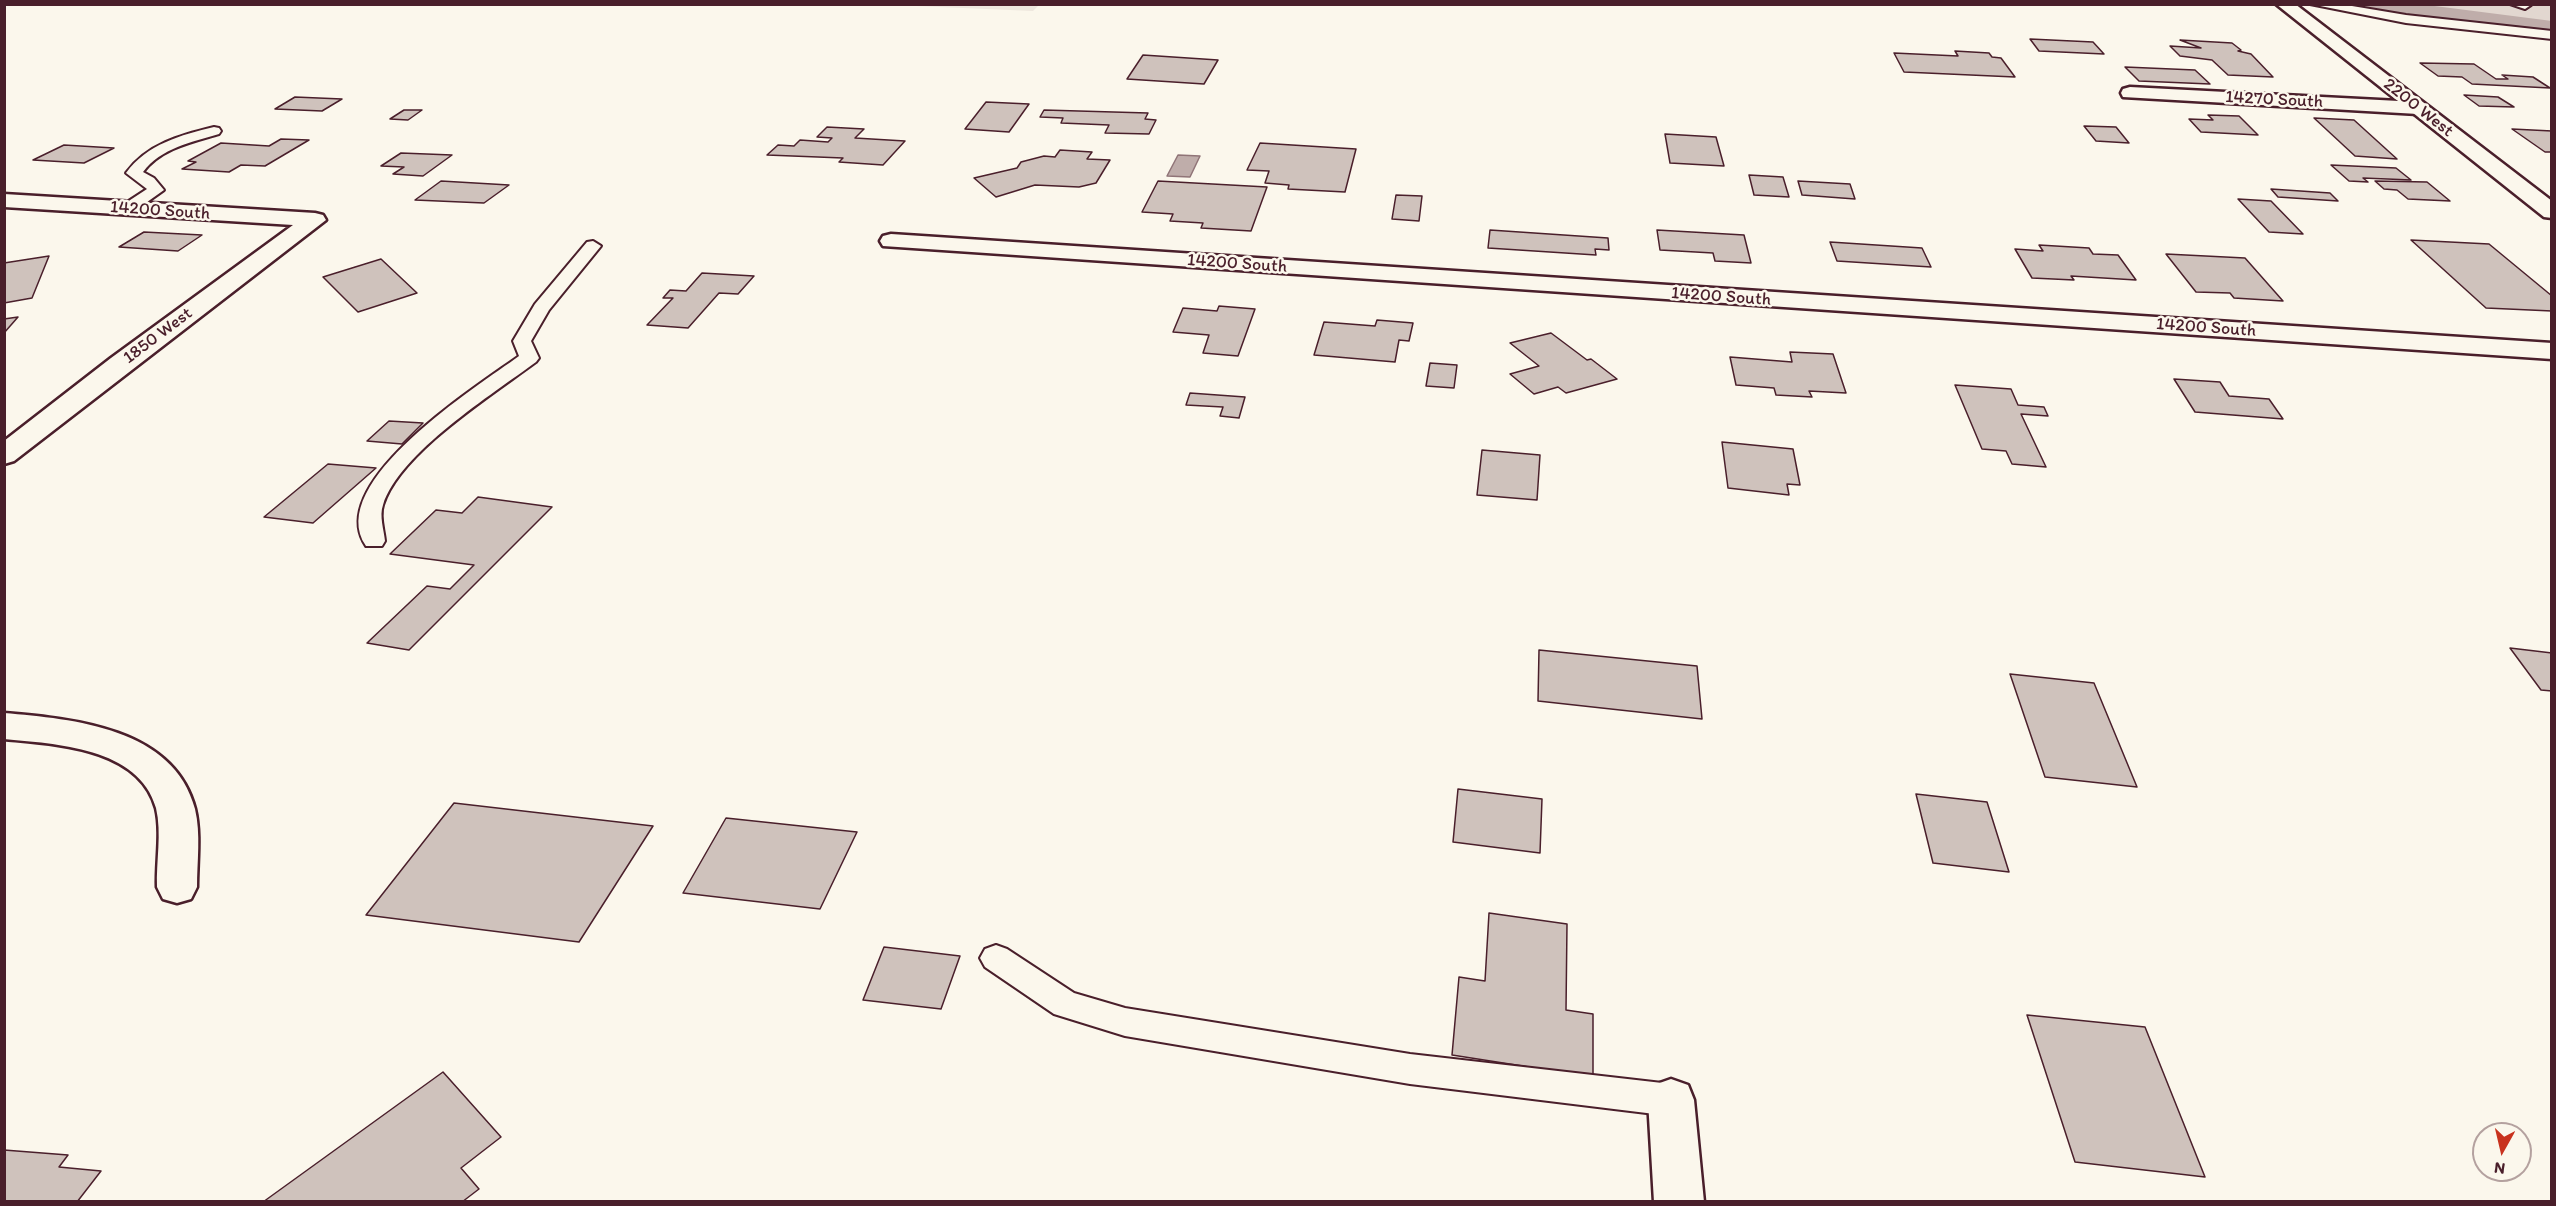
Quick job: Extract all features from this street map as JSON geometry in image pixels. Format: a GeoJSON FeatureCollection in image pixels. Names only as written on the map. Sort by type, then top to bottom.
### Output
{"type":"FeatureCollection","features":[{"type":"Feature","properties":{"kind":"street","name":"2200 West"},"geometry":{"type":"LineString","coordinates":[[2284,4],[2552,212]]}},
{"type":"Feature","properties":{"kind":"street","name":"14270 South"},"geometry":{"type":"LineString","coordinates":[[2130,93],[2418,108]]}},
{"type":"Feature","properties":{"kind":"street","name":"14200 South"},"geometry":{"type":"LineString","coordinates":[[4,200],[315,220]]}},
{"type":"Feature","properties":{"kind":"street","name":"1850 West"},"geometry":{"type":"LineString","coordinates":[[4,454],[120,364],[315,220]]}},
{"type":"Feature","properties":{"kind":"street","name":"14200 South"},"geometry":{"type":"LineString","coordinates":[[891,241],[2552,351]]}},
{"type":"Feature","properties":{"kind":"street"},"geometry":{"type":"LineString","coordinates":[[4,726],[93,738],[130,753],[163,777],[175,809],[177,887]]}},
{"type":"Feature","properties":{"kind":"street"},"geometry":{"type":"LineString","coordinates":[[1671,1100],[1679,1202]]}},
{"type":"Feature","properties":{"kind":"lane"},"geometry":{"type":"LineString","coordinates":[[2316,4],[2406,19],[2552,35]]}},
{"type":"Feature","properties":{"kind":"lane"},"geometry":{"type":"LineString","coordinates":[[2516,4],[2525,5]]}},
{"type":"Feature","properties":{"kind":"lane"},"geometry":{"type":"LineString","coordinates":[[127,209],[156,190],[149,181],[134,173],[141,162],[165,146],[214,131]]}},
{"type":"Feature","properties":{"kind":"lane"},"geometry":{"type":"LineString","coordinates":[[374,541],[371,506],[395,465],[445,421],[530,358],[522,341],[542,308],[573,274],[593,246]]}},
{"type":"Feature","properties":{"kind":"lane"},"geometry":{"type":"LineString","coordinates":[[996,958],[1065,1004],[1125,1022],[1410,1069],[1671,1100]]}},
{"type":"Feature","properties":{"kind":"shaded area"},"geometry":{"type":"Polygon","coordinates":[[[893,5],[1039,5],[1033,11],[893,5]]]}},
{"type":"Feature","properties":{"kind":"shaded area"},"geometry":{"type":"Polygon","coordinates":[[[2405,5],[2551,5],[2551,24],[2405,5]]]}},
{"type":"Feature","properties":{"kind":"shaded area"},"geometry":{"type":"Polygon","coordinates":[[[1178,155],[1200,156],[1190,177],[1167,176],[1178,155]]]}},
{"type":"Feature","properties":{"kind":"building"},"geometry":{"type":"Polygon","coordinates":[[[2030,39],[2093,42],[2104,54],[2039,51],[2030,39]]]}},
{"type":"Feature","properties":{"kind":"building"},"geometry":{"type":"Polygon","coordinates":[[[2180,40],[2232,43],[2241,50],[2238,51],[2251,54],[2273,77],[2228,75],[2212,60],[2180,56],[2170,46],[2201,48],[2180,40]]]}},
{"type":"Feature","properties":{"kind":"building"},"geometry":{"type":"Polygon","coordinates":[[[1955,51],[1989,53],[1992,57],[2001,58],[2015,77],[1904,72],[1894,53],[1958,56],[1955,51]]]}},
{"type":"Feature","properties":{"kind":"building"},"geometry":{"type":"Polygon","coordinates":[[[1143,55],[1218,60],[1204,84],[1127,79],[1143,55]]]}},
{"type":"Feature","properties":{"kind":"building"},"geometry":{"type":"Polygon","coordinates":[[[2420,63],[2474,64],[2496,79],[2508,79],[2502,75],[2533,77],[2550,88],[2472,84],[2462,77],[2438,76],[2420,63]]]}},
{"type":"Feature","properties":{"kind":"building"},"geometry":{"type":"Polygon","coordinates":[[[2125,67],[2195,70],[2210,84],[2139,81],[2125,67]]]}},
{"type":"Feature","properties":{"kind":"building"},"geometry":{"type":"Polygon","coordinates":[[[2464,95],[2498,97],[2514,107],[2479,106],[2464,95]]]}},
{"type":"Feature","properties":{"kind":"building"},"geometry":{"type":"Polygon","coordinates":[[[295,97],[342,99],[322,111],[275,109],[295,97]]]}},
{"type":"Feature","properties":{"kind":"building"},"geometry":{"type":"Polygon","coordinates":[[[986,102],[1029,104],[1009,132],[965,129],[986,102]]]}},
{"type":"Feature","properties":{"kind":"building"},"geometry":{"type":"Polygon","coordinates":[[[404,110],[422,110],[408,120],[390,119],[404,110]]]}},
{"type":"Feature","properties":{"kind":"building"},"geometry":{"type":"Polygon","coordinates":[[[1044,110],[1148,113],[1145,119],[1156,120],[1149,134],[1105,133],[1109,125],[1061,123],[1063,118],[1040,117],[1044,110]]]}},
{"type":"Feature","properties":{"kind":"building"},"geometry":{"type":"Polygon","coordinates":[[[2208,115],[2239,116],[2258,135],[2201,132],[2189,119],[2213,120],[2208,115]]]}},
{"type":"Feature","properties":{"kind":"building"},"geometry":{"type":"Polygon","coordinates":[[[2314,118],[2354,120],[2397,159],[2355,156],[2314,118]]]}},
{"type":"Feature","properties":{"kind":"building"},"geometry":{"type":"Polygon","coordinates":[[[2084,126],[2116,127],[2129,143],[2096,141],[2084,126]]]}},
{"type":"Feature","properties":{"kind":"building"},"geometry":{"type":"Polygon","coordinates":[[[827,127],[864,129],[855,138],[905,141],[883,165],[839,162],[843,158],[767,155],[778,145],[794,146],[800,140],[828,142],[832,138],[817,137],[827,127]]]}},
{"type":"Feature","properties":{"kind":"building"},"geometry":{"type":"Polygon","coordinates":[[[2512,129],[2552,131],[2552,152],[2545,152],[2512,129]]]}},
{"type":"Feature","properties":{"kind":"building"},"geometry":{"type":"Polygon","coordinates":[[[1665,134],[1716,137],[1724,166],[1670,163],[1665,134]]]}},
{"type":"Feature","properties":{"kind":"building"},"geometry":{"type":"Polygon","coordinates":[[[281,139],[309,140],[265,166],[241,165],[229,172],[182,169],[196,162],[188,161],[221,143],[269,146],[281,139]]]}},
{"type":"Feature","properties":{"kind":"building"},"geometry":{"type":"Polygon","coordinates":[[[1260,143],[1356,149],[1345,192],[1288,189],[1289,185],[1265,183],[1269,171],[1247,170],[1260,143]]]}},
{"type":"Feature","properties":{"kind":"building"},"geometry":{"type":"Polygon","coordinates":[[[64,145],[114,148],[84,163],[33,160],[64,145]]]}},
{"type":"Feature","properties":{"kind":"building"},"geometry":{"type":"Polygon","coordinates":[[[1060,150],[1092,152],[1087,159],[1110,160],[1096,183],[1079,187],[1035,185],[996,197],[974,178],[1017,168],[1021,162],[1044,156],[1055,157],[1060,150]]]}},
{"type":"Feature","properties":{"kind":"building"},"geometry":{"type":"Polygon","coordinates":[[[401,153],[452,155],[423,176],[393,174],[404,167],[381,166],[401,153]]]}},
{"type":"Feature","properties":{"kind":"building"},"geometry":{"type":"Polygon","coordinates":[[[2331,165],[2396,168],[2411,180],[2363,178],[2368,182],[2349,181],[2331,165]]]}},
{"type":"Feature","properties":{"kind":"building"},"geometry":{"type":"Polygon","coordinates":[[[1749,175],[1783,177],[1789,197],[1754,195],[1749,175]]]}},
{"type":"Feature","properties":{"kind":"building"},"geometry":{"type":"Polygon","coordinates":[[[441,181],[509,185],[484,203],[415,200],[441,181]]]}},
{"type":"Feature","properties":{"kind":"building"},"geometry":{"type":"Polygon","coordinates":[[[1158,181],[1267,187],[1251,231],[1201,228],[1203,223],[1170,221],[1173,214],[1142,212],[1158,181]]]}},
{"type":"Feature","properties":{"kind":"building"},"geometry":{"type":"Polygon","coordinates":[[[1798,181],[1850,184],[1855,199],[1802,195],[1798,181]]]}},
{"type":"Feature","properties":{"kind":"building"},"geometry":{"type":"Polygon","coordinates":[[[2375,181],[2427,182],[2450,201],[2408,199],[2397,190],[2384,189],[2375,181]]]}},
{"type":"Feature","properties":{"kind":"building"},"geometry":{"type":"Polygon","coordinates":[[[2271,189],[2330,193],[2338,201],[2278,197],[2271,189]]]}},
{"type":"Feature","properties":{"kind":"building"},"geometry":{"type":"Polygon","coordinates":[[[1396,195],[1422,196],[1419,221],[1392,219],[1396,195]]]}},
{"type":"Feature","properties":{"kind":"building"},"geometry":{"type":"Polygon","coordinates":[[[2238,199],[2271,201],[2303,234],[2269,232],[2238,199]]]}},
{"type":"Feature","properties":{"kind":"building"},"geometry":{"type":"Polygon","coordinates":[[[1490,230],[1608,238],[1609,250],[1595,249],[1596,255],[1488,248],[1490,230]]]}},
{"type":"Feature","properties":{"kind":"building"},"geometry":{"type":"Polygon","coordinates":[[[1657,230],[1744,235],[1751,263],[1715,261],[1713,253],[1660,250],[1657,230]]]}},
{"type":"Feature","properties":{"kind":"building"},"geometry":{"type":"Polygon","coordinates":[[[144,232],[202,235],[178,251],[119,247],[144,232]]]}},
{"type":"Feature","properties":{"kind":"building"},"geometry":{"type":"Polygon","coordinates":[[[2411,240],[2489,244],[2552,296],[2552,311],[2486,308],[2411,240]]]}},
{"type":"Feature","properties":{"kind":"building"},"geometry":{"type":"Polygon","coordinates":[[[1830,242],[1922,248],[1931,267],[1837,261],[1830,242]]]}},
{"type":"Feature","properties":{"kind":"building"},"geometry":{"type":"Polygon","coordinates":[[[2039,245],[2089,248],[2093,254],[2118,255],[2136,280],[2071,276],[2074,280],[2032,278],[2015,249],[2043,251],[2039,245]]]}},
{"type":"Feature","properties":{"kind":"building"},"geometry":{"type":"Polygon","coordinates":[[[2166,254],[2245,258],[2283,301],[2234,298],[2230,293],[2196,292],[2166,254]]]}},
{"type":"Feature","properties":{"kind":"building"},"geometry":{"type":"Polygon","coordinates":[[[49,256],[32,298],[4,303],[4,263],[49,256]]]}},
{"type":"Feature","properties":{"kind":"building"},"geometry":{"type":"Polygon","coordinates":[[[381,259],[417,293],[358,312],[323,277],[381,259]]]}},
{"type":"Feature","properties":{"kind":"building"},"geometry":{"type":"Polygon","coordinates":[[[702,273],[754,276],[738,294],[719,293],[688,328],[647,325],[673,298],[663,298],[670,290],[686,291],[702,273]]]}},
{"type":"Feature","properties":{"kind":"building"},"geometry":{"type":"Polygon","coordinates":[[[1219,306],[1255,309],[1238,356],[1203,353],[1209,335],[1173,332],[1183,308],[1217,311],[1219,306]]]}},
{"type":"Feature","properties":{"kind":"building"},"geometry":{"type":"Polygon","coordinates":[[[18,317],[4,333],[4,319],[18,317]]]}},
{"type":"Feature","properties":{"kind":"building"},"geometry":{"type":"Polygon","coordinates":[[[1377,320],[1413,323],[1409,341],[1399,340],[1395,362],[1314,355],[1324,322],[1375,326],[1377,320]]]}},
{"type":"Feature","properties":{"kind":"building"},"geometry":{"type":"Polygon","coordinates":[[[1551,333],[1617,379],[1566,393],[1558,387],[1534,394],[1510,374],[1539,366],[1510,343],[1551,333]]]}},
{"type":"Feature","properties":{"kind":"building"},"geometry":{"type":"Polygon","coordinates":[[[1790,352],[1833,354],[1846,393],[1809,391],[1812,397],[1776,395],[1774,388],[1736,385],[1730,357],[1792,362],[1790,352]]]}},
{"type":"Feature","properties":{"kind":"building"},"geometry":{"type":"Polygon","coordinates":[[[1430,363],[1457,365],[1454,388],[1426,386],[1430,363]]]}},
{"type":"Feature","properties":{"kind":"building"},"geometry":{"type":"Polygon","coordinates":[[[2174,379],[2220,382],[2229,396],[2269,399],[2283,419],[2195,412],[2174,379]]]}},
{"type":"Feature","properties":{"kind":"building"},"geometry":{"type":"Polygon","coordinates":[[[1955,385],[2011,389],[2018,405],[2044,407],[2048,416],[2021,414],[2046,467],[2012,464],[2006,451],[1982,449],[1955,385]]]}},
{"type":"Feature","properties":{"kind":"building"},"geometry":{"type":"Polygon","coordinates":[[[1190,393],[1245,397],[1239,418],[1220,416],[1223,407],[1186,405],[1190,393]]]}},
{"type":"Feature","properties":{"kind":"building"},"geometry":{"type":"Polygon","coordinates":[[[389,421],[423,423],[402,444],[367,441],[389,421]]]}},
{"type":"Feature","properties":{"kind":"building"},"geometry":{"type":"Polygon","coordinates":[[[1722,442],[1793,449],[1800,485],[1787,484],[1789,495],[1728,488],[1722,442]]]}},
{"type":"Feature","properties":{"kind":"building"},"geometry":{"type":"Polygon","coordinates":[[[1482,450],[1540,455],[1537,500],[1477,495],[1482,450]]]}},
{"type":"Feature","properties":{"kind":"building"},"geometry":{"type":"Polygon","coordinates":[[[328,464],[376,468],[313,523],[264,517],[328,464]]]}},
{"type":"Feature","properties":{"kind":"building"},"geometry":{"type":"Polygon","coordinates":[[[478,497],[552,507],[409,650],[367,643],[427,586],[450,589],[474,565],[390,554],[436,510],[462,513],[478,497]]]}},
{"type":"Feature","properties":{"kind":"building"},"geometry":{"type":"Polygon","coordinates":[[[2510,648],[2552,653],[2552,691],[2541,690],[2510,648]]]}},
{"type":"Feature","properties":{"kind":"building"},"geometry":{"type":"Polygon","coordinates":[[[1539,650],[1697,666],[1702,719],[1538,701],[1539,650]]]}},
{"type":"Feature","properties":{"kind":"building"},"geometry":{"type":"Polygon","coordinates":[[[2010,674],[2094,683],[2137,787],[2045,777],[2010,674]]]}},
{"type":"Feature","properties":{"kind":"building"},"geometry":{"type":"Polygon","coordinates":[[[1458,789],[1542,799],[1540,853],[1453,842],[1458,789]]]}},
{"type":"Feature","properties":{"kind":"building"},"geometry":{"type":"Polygon","coordinates":[[[1916,794],[1987,802],[2009,872],[1933,863],[1916,794]]]}},
{"type":"Feature","properties":{"kind":"building"},"geometry":{"type":"Polygon","coordinates":[[[454,803],[653,826],[579,942],[366,915],[454,803]]]}},
{"type":"Feature","properties":{"kind":"building"},"geometry":{"type":"Polygon","coordinates":[[[726,818],[857,832],[820,909],[683,893],[726,818]]]}},
{"type":"Feature","properties":{"kind":"building"},"geometry":{"type":"Polygon","coordinates":[[[1489,913],[1567,924],[1566,1010],[1593,1014],[1593,1077],[1452,1055],[1459,977],[1485,981],[1489,913]]]}},
{"type":"Feature","properties":{"kind":"building"},"geometry":{"type":"Polygon","coordinates":[[[884,947],[960,956],[941,1009],[863,1000],[884,947]]]}},
{"type":"Feature","properties":{"kind":"building"},"geometry":{"type":"Polygon","coordinates":[[[2027,1015],[2145,1027],[2205,1177],[2075,1162],[2027,1015]]]}},
{"type":"Feature","properties":{"kind":"building"},"geometry":{"type":"Polygon","coordinates":[[[443,1072],[501,1137],[461,1168],[479,1189],[462,1202],[263,1202],[443,1072]]]}},
{"type":"Feature","properties":{"kind":"building"},"geometry":{"type":"Polygon","coordinates":[[[4,1150],[68,1155],[59,1167],[101,1171],[77,1202],[4,1202],[4,1150]]]}},
{"type":"Feature","properties":{"kind":"waterway"},"geometry":{"type":"LineString","coordinates":[[2363,4],[2552,27]]}}]}
